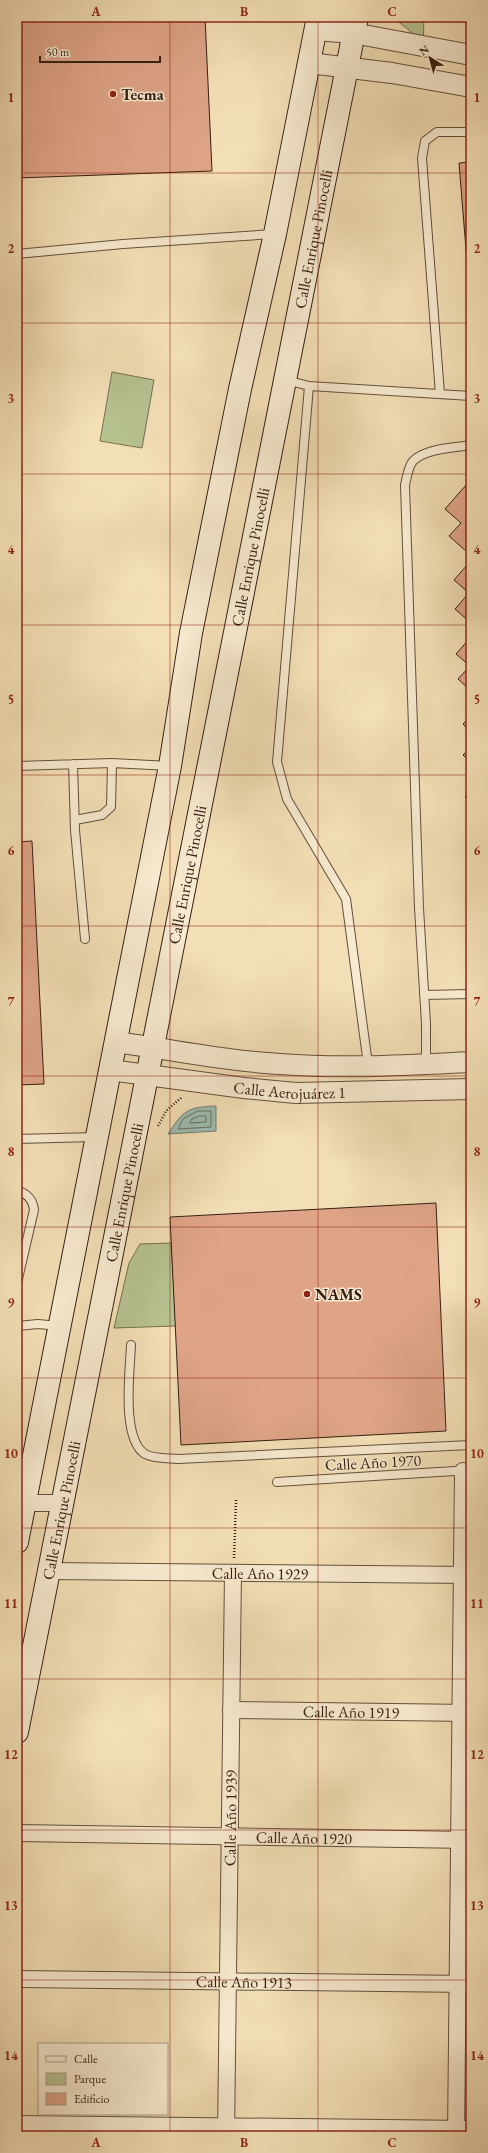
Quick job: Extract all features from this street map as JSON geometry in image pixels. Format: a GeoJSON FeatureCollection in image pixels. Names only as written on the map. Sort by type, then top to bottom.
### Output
{"type":"FeatureCollection","features":[{"type":"Feature","properties":{"kind":"main road"},"geometry":{"type":"LineString","coordinates":[[17,1542],[21,1503],[60,1326],[96,1136],[170,766],[194,617],[240,389],[275,234],[316,24]]}},
{"type":"Feature","properties":{"kind":"main road","name":"Calle Enrique Pinocelli"},"geometry":{"type":"LineString","coordinates":[[17,1732],[355,25]]}},
{"type":"Feature","properties":{"kind":"street"},"geometry":{"type":"LineString","coordinates":[[316,24],[355,25],[471,55]]}},
{"type":"Feature","properties":{"kind":"street"},"geometry":{"type":"LineString","coordinates":[[309,62],[392,73],[471,87]]}},
{"type":"Feature","properties":{"kind":"street","name":"Calle Aerojuárez 1"},"geometry":{"type":"LineString","coordinates":[[115,1042],[153,1046],[242,1061],[280,1064],[368,1065],[471,1062]]}},
{"type":"Feature","properties":{"kind":"street","name":"Calle Aerojuárez 1"},"geometry":{"type":"LineString","coordinates":[[110,1070],[296,1093],[471,1089]]}},
{"type":"Feature","properties":{"kind":"street"},"geometry":{"type":"LineString","coordinates":[[17,2124],[226,2131],[461,2131],[464,1984],[467,1471]]}},
{"type":"Feature","properties":{"kind":"street"},"geometry":{"type":"LineString","coordinates":[[21,1503],[62,1503]]}},
{"type":"Feature","properties":{"kind":"street","name":"Calle Año 1929"},"geometry":{"type":"LineString","coordinates":[[49,1571],[466,1575]]}},
{"type":"Feature","properties":{"kind":"street","name":"Calle Año 1939"},"geometry":{"type":"LineString","coordinates":[[226,2131],[233,1573]]}},
{"type":"Feature","properties":{"kind":"street","name":"Calle Año 1919"},"geometry":{"type":"LineString","coordinates":[[231,1710],[466,1713]]}},
{"type":"Feature","properties":{"kind":"street","name":"Calle Año 1920"},"geometry":{"type":"LineString","coordinates":[[17,1833],[465,1839]]}},
{"type":"Feature","properties":{"kind":"street","name":"Calle Año 1913"},"geometry":{"type":"LineString","coordinates":[[17,1979],[464,1984]]}},
{"type":"Feature","properties":{"kind":"lane"},"geometry":{"type":"LineString","coordinates":[[440,394],[422,158],[425,141],[436,132],[471,132]]}},
{"type":"Feature","properties":{"kind":"lane"},"geometry":{"type":"LineString","coordinates":[[17,254],[123,244],[275,234]]}},
{"type":"Feature","properties":{"kind":"lane"},"geometry":{"type":"LineString","coordinates":[[285,380],[309,386],[471,396]]}},
{"type":"Feature","properties":{"kind":"lane"},"geometry":{"type":"LineString","coordinates":[[309,386],[277,762],[287,798],[346,899],[368,1065]]}},
{"type":"Feature","properties":{"kind":"lane"},"geometry":{"type":"LineString","coordinates":[[426,1064],[405,485],[413,462],[419,457],[444,449],[471,445]]}},
{"type":"Feature","properties":{"kind":"lane"},"geometry":{"type":"LineString","coordinates":[[75,820],[102,815],[111,807],[112,763]]}},
{"type":"Feature","properties":{"kind":"lane"},"geometry":{"type":"LineString","coordinates":[[17,766],[112,763],[170,766]]}},
{"type":"Feature","properties":{"kind":"lane"},"geometry":{"type":"LineString","coordinates":[[73,764],[75,820],[84,939]]}},
{"type":"Feature","properties":{"kind":"lane"},"geometry":{"type":"LineString","coordinates":[[424,995],[471,994]]}},
{"type":"Feature","properties":{"kind":"lane"},"geometry":{"type":"LineString","coordinates":[[17,1139],[96,1136]]}},
{"type":"Feature","properties":{"kind":"lane"},"geometry":{"type":"LineString","coordinates":[[17,1191],[28,1196],[33,1202],[34,1210],[17,1283]]}},
{"type":"Feature","properties":{"kind":"lane"},"geometry":{"type":"LineString","coordinates":[[17,1326],[38,1324],[60,1326]]}},
{"type":"Feature","properties":{"kind":"lane"},"geometry":{"type":"LineString","coordinates":[[131,1345],[129,1407],[132,1435],[137,1446],[145,1454],[151,1456],[178,1459],[471,1445]]}},
{"type":"Feature","properties":{"kind":"lane","name":"Calle Año 1970"},"geometry":{"type":"LineString","coordinates":[[277,1482],[467,1471]]}},
{"type":"Feature","properties":{"kind":"path"},"geometry":{"type":"LineString","coordinates":[[156,1130],[166,1111],[188,1095]]}},
{"type":"Feature","properties":{"kind":"path"},"geometry":{"type":"LineString","coordinates":[[233,1573],[236,1500]]}},
{"type":"Feature","properties":{"kind":"green space"},"geometry":{"type":"Polygon","coordinates":[[[392,17],[424,17],[423,50],[409,30],[392,17]]]}},
{"type":"Feature","properties":{"kind":"green space"},"geometry":{"type":"Polygon","coordinates":[[[112,372],[154,380],[142,448],[100,441],[112,372]]]}},
{"type":"Feature","properties":{"kind":"green space"},"geometry":{"type":"Polygon","coordinates":[[[171,1243],[176,1326],[114,1328],[129,1263],[140,1244],[171,1243]]]}},
{"type":"Feature","properties":{"kind":"water"},"geometry":{"type":"Polygon","coordinates":[[[216,1106],[216,1131],[168,1134],[182,1115],[192,1109],[216,1106]]]}},
{"type":"Feature","properties":{"kind":"building","name":"Tecma"},"geometry":{"type":"Polygon","coordinates":[[[17,17],[205,17],[212,171],[17,178],[17,17]]]}},
{"type":"Feature","properties":{"kind":"building"},"geometry":{"type":"Polygon","coordinates":[[[471,162],[471,311],[459,163],[471,162]]]}},
{"type":"Feature","properties":{"kind":"building"},"geometry":{"type":"Polygon","coordinates":[[[467,484],[471,484],[471,623],[455,609],[469,593],[454,580],[468,564],[467,552],[449,536],[461,523],[445,509],[467,484]]]}},
{"type":"Feature","properties":{"kind":"building"},"geometry":{"type":"Polygon","coordinates":[[[471,637],[471,691],[458,679],[470,666],[456,654],[471,637]]]}},
{"type":"Feature","properties":{"kind":"building"},"geometry":{"type":"Polygon","coordinates":[[[471,716],[471,733],[463,724],[471,716]]]}},
{"type":"Feature","properties":{"kind":"building"},"geometry":{"type":"Polygon","coordinates":[[[471,747],[471,762],[463,755],[471,747]]]}},
{"type":"Feature","properties":{"kind":"building"},"geometry":{"type":"Polygon","coordinates":[[[471,791],[471,802],[465,797],[471,791]]]}},
{"type":"Feature","properties":{"kind":"building"},"geometry":{"type":"Polygon","coordinates":[[[32,841],[44,1084],[17,1085],[17,842],[32,841]]]}},
{"type":"Feature","properties":{"kind":"building","name":"NAMS"},"geometry":{"type":"Polygon","coordinates":[[[436,1203],[446,1431],[181,1445],[170,1217],[436,1203]]]}},
{"type":"Feature","properties":{"kind":"place","name":"Tecma"},"geometry":{"type":"Point","coordinates":[113,94]}},
{"type":"Feature","properties":{"kind":"place","name":"NAMS"},"geometry":{"type":"Point","coordinates":[307,1294]}}]}
